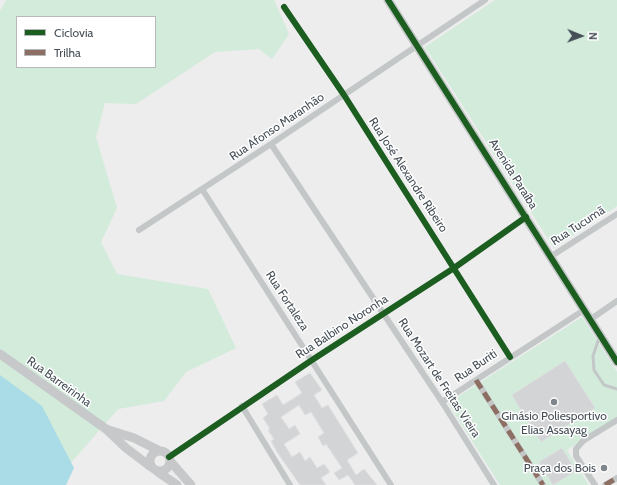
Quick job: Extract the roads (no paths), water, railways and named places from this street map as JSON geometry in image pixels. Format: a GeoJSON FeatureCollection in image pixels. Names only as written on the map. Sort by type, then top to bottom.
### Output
{"type":"FeatureCollection","features":[{"type":"Feature","properties":{"kind":"street","name":"Avenida Paraíba"},"geometry":{"type":"LineString","coordinates":[[388,0],[617,362]]}},
{"type":"Feature","properties":{"kind":"street","name":"Rua Afonso Maranhão"},"geometry":{"type":"LineString","coordinates":[[139,230],[202,190],[485,0]]}},
{"type":"Feature","properties":{"kind":"street","name":"Rua José Alexandre Ribeiro"},"geometry":{"type":"LineString","coordinates":[[284,7],[344,95],[510,357]]}},
{"type":"Feature","properties":{"kind":"street","name":"Rua Mozart de Freitas Vieira"},"geometry":{"type":"LineString","coordinates":[[271,144],[442,402],[494,485]]}},
{"type":"Feature","properties":{"kind":"street","name":"Rua Fortaleza"},"geometry":{"type":"LineString","coordinates":[[202,190],[391,485]]}},
{"type":"Feature","properties":{"kind":"street","name":"Rua Tucumã"},"geometry":{"type":"LineString","coordinates":[[550,257],[617,214]]}},
{"type":"Feature","properties":{"kind":"street","name":"Rua Balbino Noronha"},"geometry":{"type":"LineString","coordinates":[[170,459],[242,406],[454,268],[526,217]]}},
{"type":"Feature","properties":{"kind":"street"},"geometry":{"type":"LineString","coordinates":[[591,319],[617,302]]}},
{"type":"Feature","properties":{"kind":"street","name":"Rua Buriti"},"geometry":{"type":"LineString","coordinates":[[442,402],[584,310]]}},
{"type":"Feature","properties":{"kind":"street","name":"Rua Barreirinha"},"geometry":{"type":"LineString","coordinates":[[0,354],[106,429],[121,444],[177,485]]}},
{"type":"Feature","properties":{"kind":"street"},"geometry":{"type":"LineString","coordinates":[[476,380],[543,485]]}},
{"type":"Feature","properties":{"kind":"street"},"geometry":{"type":"LineString","coordinates":[[242,406],[290,485]]}},
{"type":"Feature","properties":{"kind":"street"},"geometry":{"type":"LineString","coordinates":[[595,485],[576,456],[576,449],[584,441],[617,420]]}},
{"type":"Feature","properties":{"kind":"street","name":"Rua Barreirinha"},"geometry":{"type":"LineString","coordinates":[[106,429],[134,438],[160,451],[170,459],[191,485]]}},
{"type":"Feature","properties":{"kind":"street"},"geometry":{"type":"LineString","coordinates":[[160,451],[152,454],[150,458],[154,469],[165,471],[170,464],[170,459]]}},
{"type":"Feature","properties":{"kind":"street"},"geometry":{"type":"LineString","coordinates":[[605,485],[617,478]]}},
{"type":"Feature","properties":{"kind":"lane"},"geometry":{"type":"LineString","coordinates":[[600,334],[593,356],[594,370],[604,385],[617,388]]}},
{"type":"Feature","properties":{"kind":"water"},"geometry":{"type":"Polygon","coordinates":[[[0,375],[42,406],[74,468],[66,485],[0,485],[0,375]]]}},
{"type":"Feature","properties":{"kind":"place","name":"Ginásio Poliesportivo Elias Assayag"},"geometry":{"type":"Point","coordinates":[554,402]}},
{"type":"Feature","properties":{"kind":"place","name":"Praça dos Bois"},"geometry":{"type":"Point","coordinates":[604,468]}}]}
